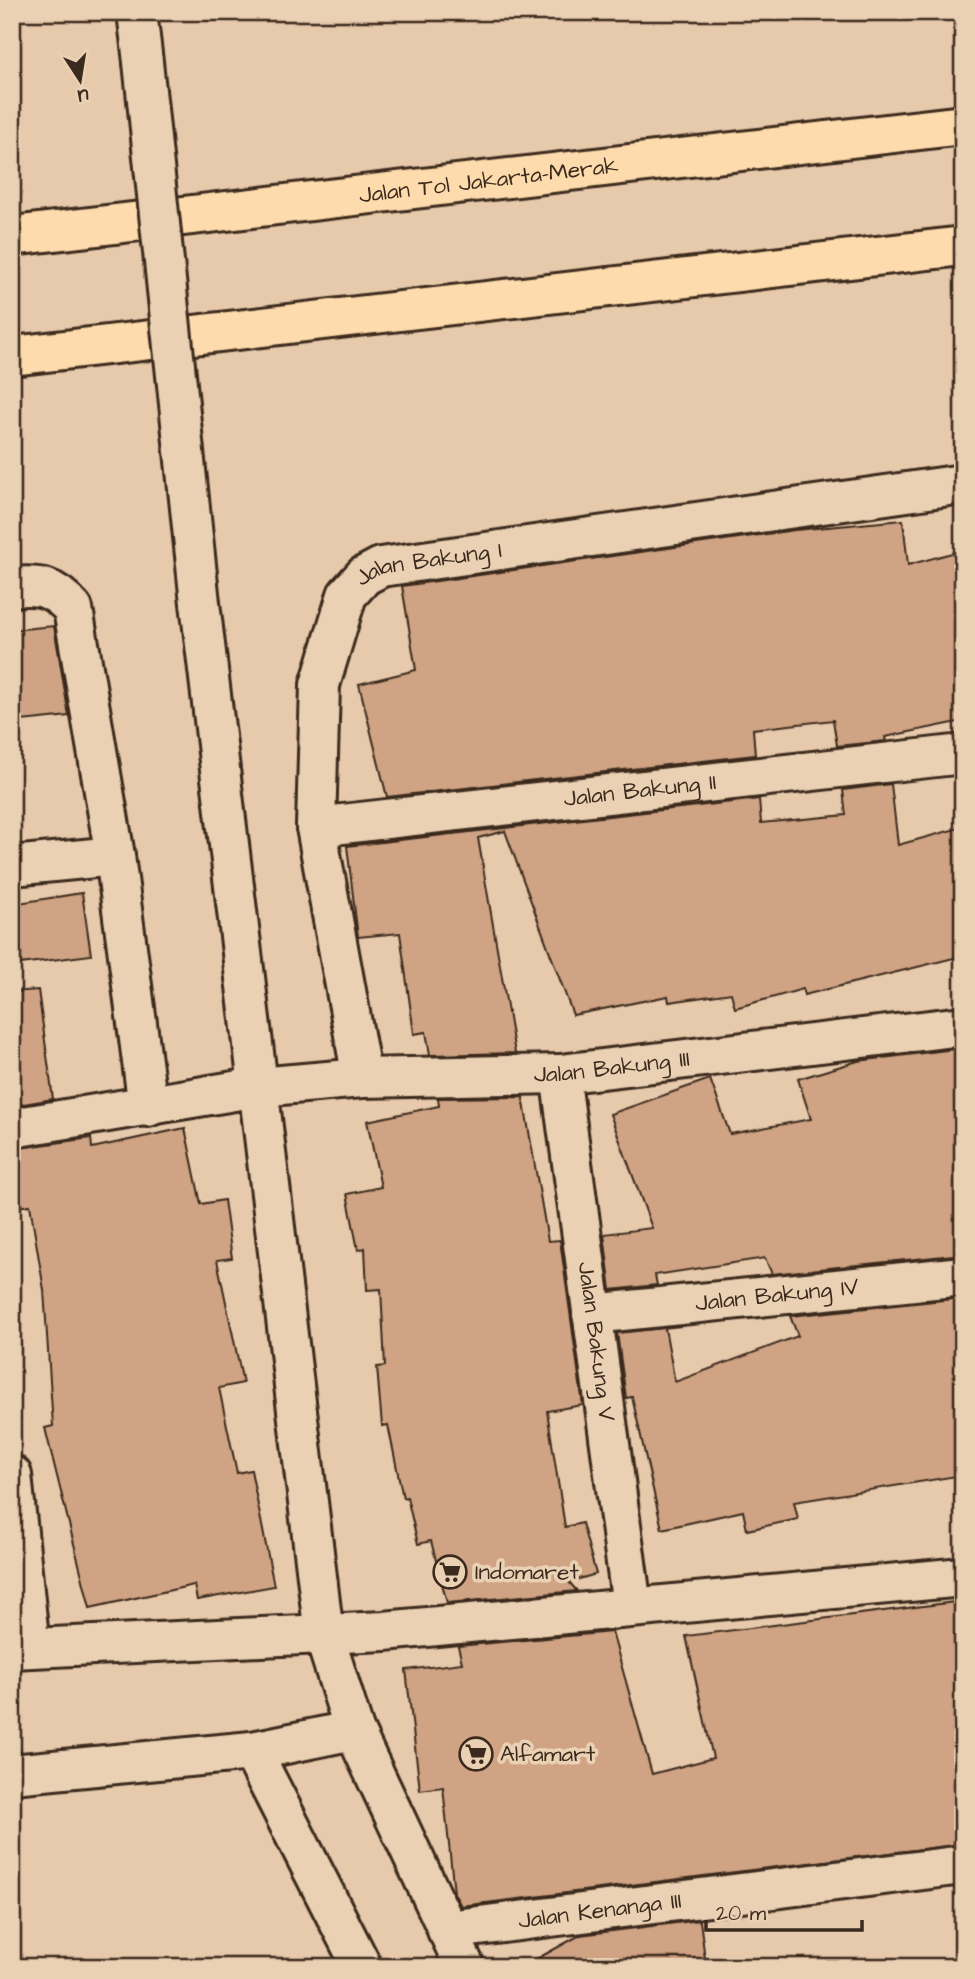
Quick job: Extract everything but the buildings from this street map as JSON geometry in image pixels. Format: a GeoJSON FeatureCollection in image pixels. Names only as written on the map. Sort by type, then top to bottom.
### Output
{"type":"FeatureCollection","features":[{"type":"Feature","properties":{"kind":"highway","name":"Jalan Tol Jakarta–Merak"},"geometry":{"type":"LineString","coordinates":[[12,236],[963,125]]}},
{"type":"Feature","properties":{"kind":"highway"},"geometry":{"type":"LineString","coordinates":[[12,355],[963,246]]}},
{"type":"Feature","properties":{"kind":"street"},"geometry":{"type":"LineString","coordinates":[[138,12],[200,603],[324,1635],[354,1730],[465,1967]]}},
{"type":"Feature","properties":{"kind":"street","name":"Jalan Bakung I"},"geometry":{"type":"LineString","coordinates":[[362,1078],[316,827],[320,685],[347,595],[364,576],[381,567],[963,484]]}},
{"type":"Feature","properties":{"kind":"street"},"geometry":{"type":"LineString","coordinates":[[12,587],[39,584],[59,593],[73,609],[115,856],[148,1107]]}},
{"type":"Feature","properties":{"kind":"street","name":"Jalan Bakung II"},"geometry":{"type":"LineString","coordinates":[[316,827],[963,754]]}},
{"type":"Feature","properties":{"kind":"street"},"geometry":{"type":"LineString","coordinates":[[12,866],[115,856]]}},
{"type":"Feature","properties":{"kind":"street","name":"Jalan Bakung III"},"geometry":{"type":"LineString","coordinates":[[12,1128],[258,1087],[362,1078],[560,1074],[963,1027]]}},
{"type":"Feature","properties":{"kind":"street","name":"Jalan Bakung V"},"geometry":{"type":"LineString","coordinates":[[560,1074],[632,1607]]}},
{"type":"Feature","properties":{"kind":"street","name":"Jalan Bakung IV"},"geometry":{"type":"LineString","coordinates":[[592,1314],[963,1276]]}},
{"type":"Feature","properties":{"kind":"street"},"geometry":{"type":"LineString","coordinates":[[12,1475],[21,1649],[324,1635],[963,1577]]}},
{"type":"Feature","properties":{"kind":"street"},"geometry":{"type":"LineString","coordinates":[[12,1774],[252,1751],[354,1730]]}},
{"type":"Feature","properties":{"kind":"street"},"geometry":{"type":"LineString","coordinates":[[252,1751],[362,1967]]}},
{"type":"Feature","properties":{"kind":"street","name":"Jalan Kenanga III"},"geometry":{"type":"LineString","coordinates":[[447,1930],[963,1865]]}},
{"type":"Feature","properties":{"kind":"place","name":"Indomaret"},"geometry":{"type":"Point","coordinates":[450,1572]}},
{"type":"Feature","properties":{"kind":"place","name":"Alfamart"},"geometry":{"type":"Point","coordinates":[476,1754]}}]}
